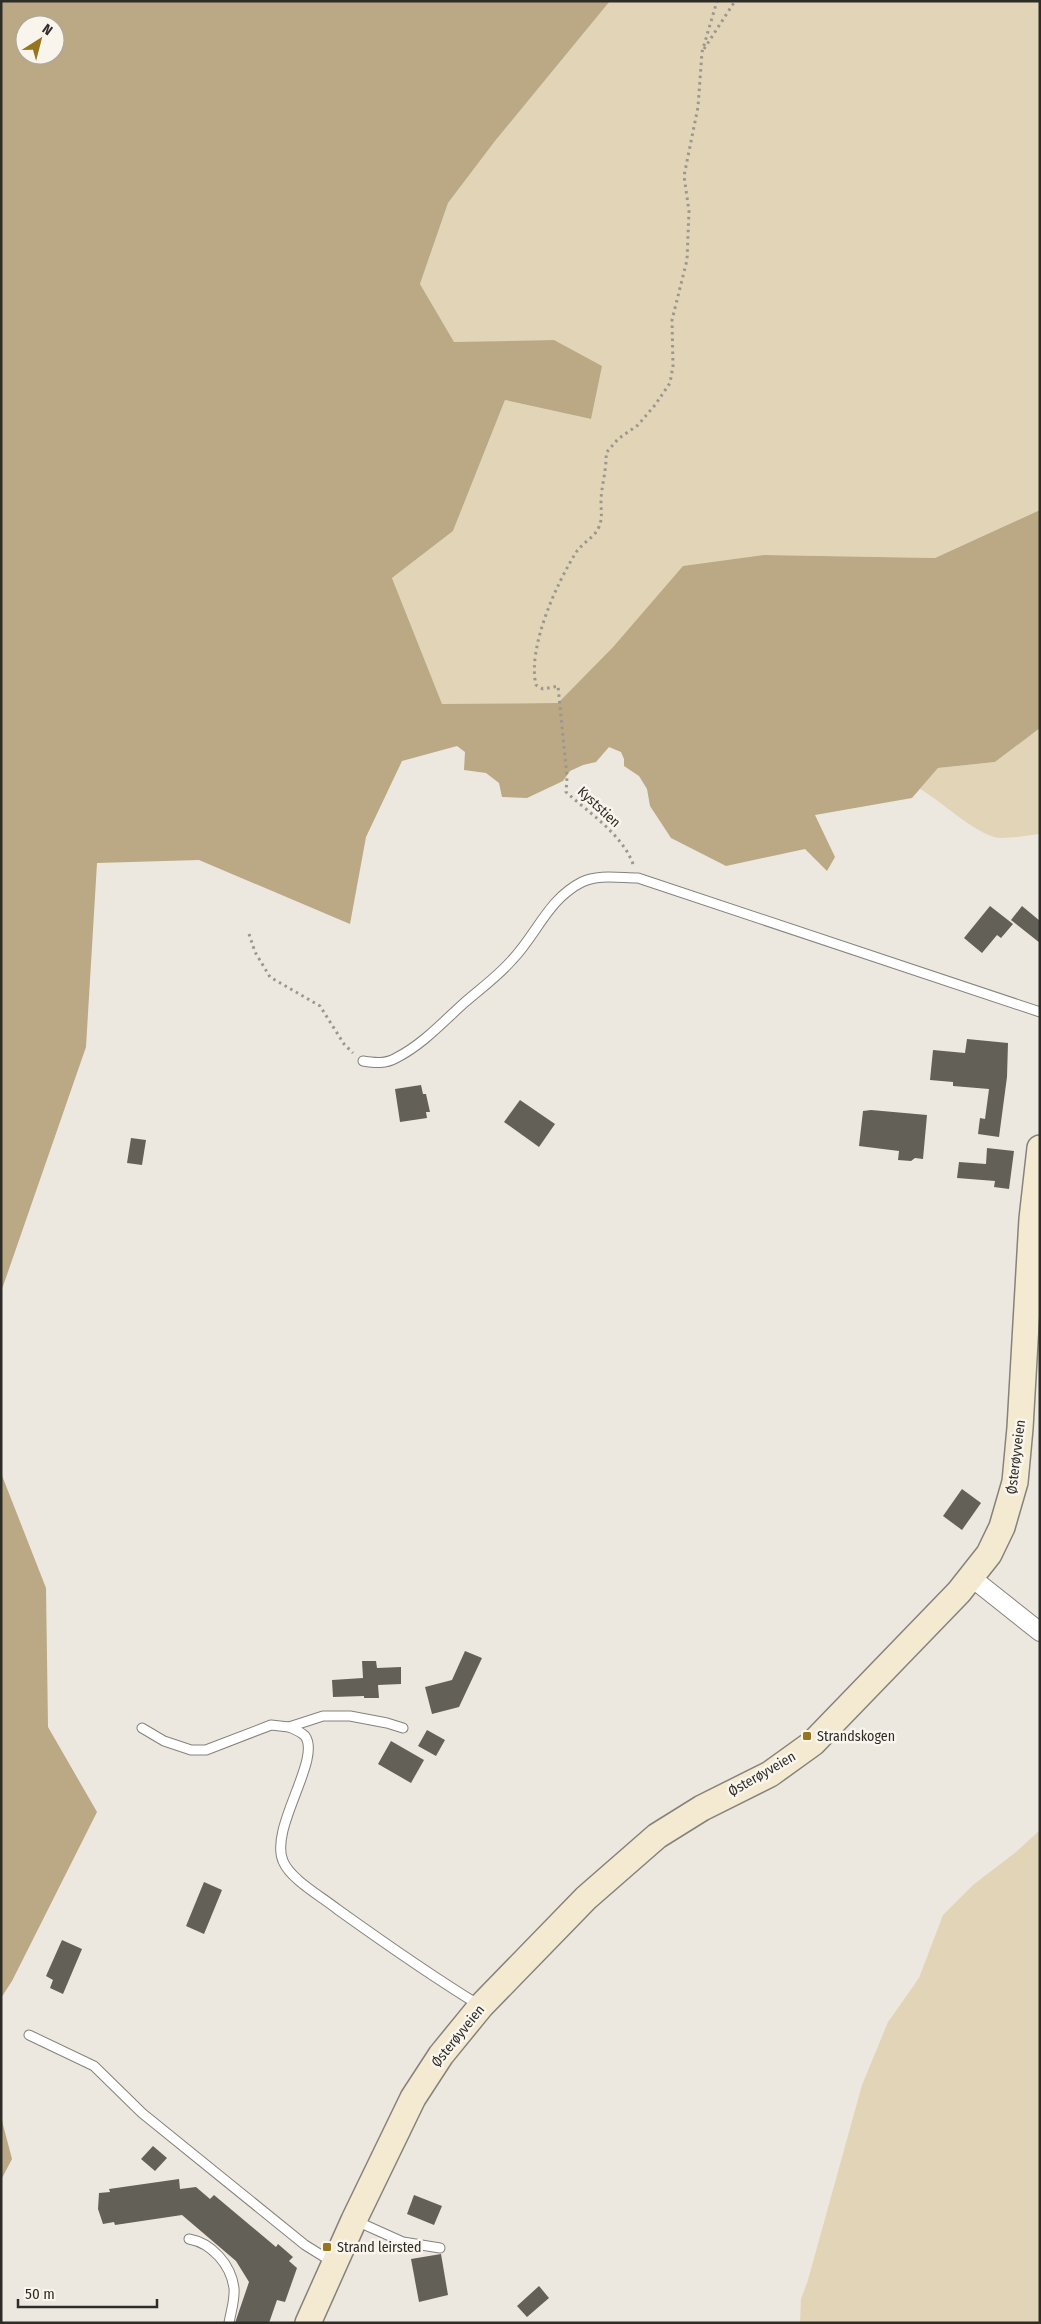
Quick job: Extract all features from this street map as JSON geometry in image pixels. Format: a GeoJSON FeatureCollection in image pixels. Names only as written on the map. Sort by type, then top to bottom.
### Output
{"type":"FeatureCollection","features":[{"type":"Feature","properties":{"kind":"main road","name":"Østerøyveien"},"geometry":{"type":"LineString","coordinates":[[308,2323],[354,2220],[418,2092],[441,2055],[481,2006],[586,1898],[656,1836],[702,1808],[770,1774],[813,1743],[972,1578],[989,1554],[1002,1527],[1015,1482],[1020,1428],[1032,1219],[1040,1148]]}},
{"type":"Feature","properties":{"kind":"street"},"geometry":{"type":"LineString","coordinates":[[972,1578],[1040,1632]]}},
{"type":"Feature","properties":{"kind":"lane"},"geometry":{"type":"LineString","coordinates":[[363,1061],[380,1063],[395,1059],[419,1043],[512,961],[561,895],[583,881],[604,877],[638,878],[1040,1012]]}},
{"type":"Feature","properties":{"kind":"lane"},"geometry":{"type":"LineString","coordinates":[[289,1727],[323,1716],[350,1716],[403,1728]]}},
{"type":"Feature","properties":{"kind":"lane"},"geometry":{"type":"LineString","coordinates":[[142,1728],[164,1741],[191,1750],[206,1750],[271,1725],[289,1727],[304,1734],[307,1740],[308,1752],[304,1770],[285,1821],[282,1838],[283,1861],[291,1872],[322,1897],[392,1948],[481,2006]]}},
{"type":"Feature","properties":{"kind":"lane"},"geometry":{"type":"LineString","coordinates":[[29,2035],[94,2066],[149,2119],[305,2245],[334,2263]]}},
{"type":"Feature","properties":{"kind":"lane"},"geometry":{"type":"LineString","coordinates":[[354,2220],[403,2242],[440,2248]]}},
{"type":"Feature","properties":{"kind":"lane"},"geometry":{"type":"LineString","coordinates":[[189,2239],[200,2241],[215,2253],[231,2274],[234,2296],[229,2323]]}},
{"type":"Feature","properties":{"kind":"path"},"geometry":{"type":"LineString","coordinates":[[702,52],[717,1]]}},
{"type":"Feature","properties":{"kind":"path"},"geometry":{"type":"LineString","coordinates":[[702,52],[735,1]]}},
{"type":"Feature","properties":{"kind":"path","name":"Kyststien"},"geometry":{"type":"LineString","coordinates":[[638,878],[631,858],[609,829],[566,792],[567,777],[558,686],[543,689],[536,685],[534,676],[536,646],[560,580],[583,543],[597,531],[602,516],[601,502],[606,453],[618,439],[638,425],[670,383],[673,366],[672,320],[687,260],[689,211],[684,176],[698,107],[702,52]]}},
{"type":"Feature","properties":{"kind":"path"},"geometry":{"type":"LineString","coordinates":[[249,934],[255,952],[270,977],[320,1006],[344,1044],[363,1061]]}},
{"type":"Feature","properties":{"kind":"shaded area"},"geometry":{"type":"Polygon","coordinates":[[[1,1],[610,1],[495,141],[448,203],[420,284],[454,342],[554,340],[602,366],[591,419],[505,400],[453,531],[392,578],[442,704],[558,703],[614,646],[683,566],[764,555],[935,558],[1040,510],[1040,728],[995,762],[938,768],[912,798],[815,815],[835,857],[827,871],[805,849],[726,866],[671,838],[650,806],[647,789],[639,776],[624,766],[621,752],[609,747],[596,762],[570,771],[563,781],[527,798],[502,797],[499,783],[486,773],[464,770],[465,752],[457,746],[402,761],[366,837],[350,924],[199,860],[97,863],[86,1047],[1,1292],[1,1]]]}},
{"type":"Feature","properties":{"kind":"shaded area"},"geometry":{"type":"Polygon","coordinates":[[[610,1],[1040,1],[1040,510],[935,558],[764,555],[614,646],[558,703],[442,705],[392,578],[453,531],[505,400],[590,419],[554,340],[454,343],[420,284],[448,203],[495,141],[610,1]]]}},
{"type":"Feature","properties":{"kind":"shaded area"},"geometry":{"type":"Polygon","coordinates":[[[1040,728],[1040,834],[1010,838],[994,837],[974,827],[920,789],[938,768],[995,762],[1040,728]]]}},
{"type":"Feature","properties":{"kind":"shaded area"},"geometry":{"type":"Polygon","coordinates":[[[1,1473],[46,1588],[48,1727],[97,1812],[12,1981],[1,1998],[1,1473]]]}},
{"type":"Feature","properties":{"kind":"shaded area"},"geometry":{"type":"Polygon","coordinates":[[[1040,1830],[1040,2323],[800,2323],[801,2299],[808,2280],[862,2085],[888,2022],[919,1978],[943,1915],[973,1885],[1016,1852],[1040,1830]]]}},
{"type":"Feature","properties":{"kind":"shaded area"},"geometry":{"type":"Polygon","coordinates":[[[1,2117],[12,2159],[1,2180],[1,2117]]]}},
{"type":"Feature","properties":{"kind":"building"},"geometry":{"type":"Polygon","coordinates":[[[990,906],[1013,924],[1001,938],[997,935],[982,953],[964,938],[990,906]]]}},
{"type":"Feature","properties":{"kind":"building"},"geometry":{"type":"Polygon","coordinates":[[[1022,906],[1040,921],[1040,943],[1011,920],[1022,906]]]}},
{"type":"Feature","properties":{"kind":"building"},"geometry":{"type":"Polygon","coordinates":[[[967,1039],[1008,1043],[1007,1077],[999,1137],[978,1134],[980,1118],[985,1119],[989,1089],[953,1086],[953,1082],[930,1080],[933,1050],[965,1053],[967,1039]]]}},
{"type":"Feature","properties":{"kind":"building"},"geometry":{"type":"Polygon","coordinates":[[[421,1085],[423,1094],[426,1094],[430,1112],[426,1112],[427,1118],[400,1122],[395,1089],[421,1085]]]}},
{"type":"Feature","properties":{"kind":"building"},"geometry":{"type":"Polygon","coordinates":[[[520,1100],[555,1124],[539,1147],[504,1122],[520,1100]]]}},
{"type":"Feature","properties":{"kind":"building"},"geometry":{"type":"Polygon","coordinates":[[[863,1111],[927,1115],[923,1159],[915,1158],[911,1161],[898,1160],[899,1151],[859,1146],[863,1111]]]}},
{"type":"Feature","properties":{"kind":"building"},"geometry":{"type":"Polygon","coordinates":[[[131,1138],[146,1140],[142,1165],[127,1163],[131,1138]]]}},
{"type":"Feature","properties":{"kind":"building"},"geometry":{"type":"Polygon","coordinates":[[[987,1148],[1014,1151],[1009,1189],[994,1187],[995,1181],[957,1178],[959,1162],[986,1164],[987,1148]]]}},
{"type":"Feature","properties":{"kind":"building"},"geometry":{"type":"Polygon","coordinates":[[[962,1489],[981,1503],[962,1530],[943,1516],[962,1489]]]}},
{"type":"Feature","properties":{"kind":"building"},"geometry":{"type":"Polygon","coordinates":[[[465,1651],[482,1658],[459,1707],[432,1714],[425,1687],[452,1680],[465,1651]]]}},
{"type":"Feature","properties":{"kind":"building"},"geometry":{"type":"Polygon","coordinates":[[[362,1661],[376,1661],[377,1668],[401,1667],[401,1684],[378,1685],[379,1698],[364,1698],[364,1696],[333,1697],[332,1680],[363,1678],[362,1661]]]}},
{"type":"Feature","properties":{"kind":"building"},"geometry":{"type":"Polygon","coordinates":[[[427,1730],[445,1740],[436,1756],[418,1746],[427,1730]]]}},
{"type":"Feature","properties":{"kind":"building"},"geometry":{"type":"Polygon","coordinates":[[[391,1741],[424,1760],[411,1783],[378,1764],[391,1741]]]}},
{"type":"Feature","properties":{"kind":"building"},"geometry":{"type":"Polygon","coordinates":[[[204,1882],[222,1890],[204,1934],[186,1926],[204,1882]]]}},
{"type":"Feature","properties":{"kind":"building"},"geometry":{"type":"Polygon","coordinates":[[[62,1940],[82,1949],[63,1994],[50,1988],[53,1980],[46,1976],[62,1940]]]}},
{"type":"Feature","properties":{"kind":"building"},"geometry":{"type":"Polygon","coordinates":[[[153,2146],[167,2158],[155,2171],[141,2159],[153,2146]]]}},
{"type":"Feature","properties":{"kind":"building"},"geometry":{"type":"Polygon","coordinates":[[[179,2179],[180,2189],[196,2187],[210,2199],[214,2195],[276,2247],[278,2244],[293,2257],[289,2261],[297,2268],[285,2302],[277,2300],[269,2323],[235,2323],[249,2282],[236,2261],[182,2215],[115,2225],[114,2222],[103,2224],[98,2209],[99,2193],[110,2192],[109,2189],[179,2179]]]}},
{"type":"Feature","properties":{"kind":"building"},"geometry":{"type":"Polygon","coordinates":[[[414,2195],[442,2206],[434,2225],[407,2214],[414,2195]]]}},
{"type":"Feature","properties":{"kind":"building"},"geometry":{"type":"Polygon","coordinates":[[[441,2254],[448,2295],[419,2302],[411,2259],[441,2254]]]}},
{"type":"Feature","properties":{"kind":"building"},"geometry":{"type":"Polygon","coordinates":[[[539,2286],[549,2298],[527,2317],[517,2306],[539,2286]]]}},
{"type":"Feature","properties":{"kind":"place","name":"Strandskogen"},"geometry":{"type":"Point","coordinates":[807,1736]}},
{"type":"Feature","properties":{"kind":"place","name":"Strand leirsted"},"geometry":{"type":"Point","coordinates":[327,2247]}}]}
